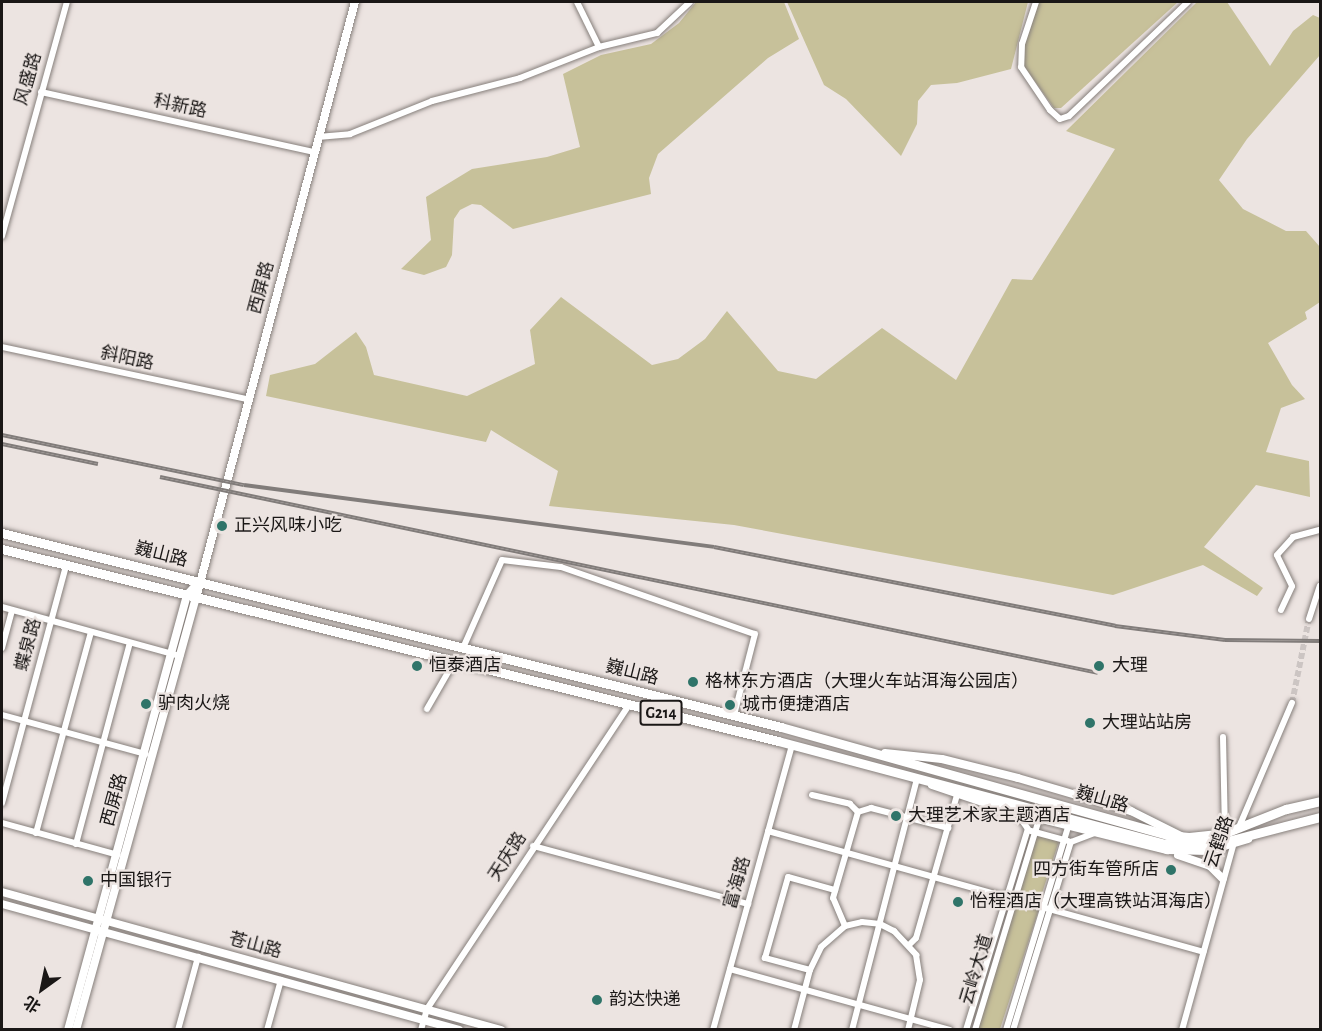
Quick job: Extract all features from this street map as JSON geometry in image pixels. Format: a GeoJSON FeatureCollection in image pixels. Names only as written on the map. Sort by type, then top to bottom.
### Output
{"type":"FeatureCollection","features":[{"type":"Feature","properties":{"kind":"highway","name":"巍山路"},"geometry":{"type":"LineString","coordinates":[[2,533],[734,715],[1182,837],[1225,833],[1277,812],[1320,801]]}},
{"type":"Feature","properties":{"kind":"highway","name":"巍山路"},"geometry":{"type":"LineString","coordinates":[[2,549],[792,745],[1170,845],[1234,843],[1320,818]]}},
{"type":"Feature","properties":{"kind":"highway"},"geometry":{"type":"LineString","coordinates":[[454,662],[463,648]]}},
{"type":"Feature","properties":{"kind":"main road","name":"西屏路"},"geometry":{"type":"LineString","coordinates":[[120,856],[171,654],[192,596],[200,582],[247,399],[355,2]]}},
{"type":"Feature","properties":{"kind":"main road","name":"西屏路"},"geometry":{"type":"LineString","coordinates":[[76,1029],[102,920],[180,656],[192,596]]}},
{"type":"Feature","properties":{"kind":"main road"},"geometry":{"type":"LineString","coordinates":[[869,752],[942,759],[1018,778],[1131,811],[1182,837]]}},
{"type":"Feature","properties":{"kind":"main road"},"geometry":{"type":"LineString","coordinates":[[917,778],[957,795],[1014,812],[1040,816],[1098,832],[1208,865],[1223,879]]}},
{"type":"Feature","properties":{"kind":"main road"},"geometry":{"type":"LineString","coordinates":[[1151,847],[1193,852],[1234,843]]}},
{"type":"Feature","properties":{"kind":"main road","name":"苍山路"},"geometry":{"type":"LineString","coordinates":[[2,892],[501,1029]]}},
{"type":"Feature","properties":{"kind":"main road","name":"苍山路"},"geometry":{"type":"LineString","coordinates":[[2,904],[459,1029]]}},
{"type":"Feature","properties":{"kind":"main road","name":"西屏路"},"geometry":{"type":"LineString","coordinates":[[68,1029],[99,931]]}},
{"type":"Feature","properties":{"kind":"street","name":"风盛路"},"geometry":{"type":"LineString","coordinates":[[2,236],[67,2]]}},
{"type":"Feature","properties":{"kind":"street"},"geometry":{"type":"LineString","coordinates":[[577,2],[599,47]]}},
{"type":"Feature","properties":{"kind":"street"},"geometry":{"type":"LineString","coordinates":[[318,137],[350,134],[432,101],[520,78],[599,47],[657,33],[690,2]]}},
{"type":"Feature","properties":{"kind":"street"},"geometry":{"type":"LineString","coordinates":[[1036,2],[1022,45],[1021,67],[1044,102],[1060,119],[1069,116],[1188,2]]}},
{"type":"Feature","properties":{"kind":"street","name":"科新路"},"geometry":{"type":"LineString","coordinates":[[41,92],[314,152]]}},
{"type":"Feature","properties":{"kind":"street","name":"斜阳路"},"geometry":{"type":"LineString","coordinates":[[2,347],[247,399]]}},
{"type":"Feature","properties":{"kind":"street"},"geometry":{"type":"LineString","coordinates":[[1281,610],[1292,586],[1277,555],[1293,537],[1320,530]]}},
{"type":"Feature","properties":{"kind":"street"},"geometry":{"type":"LineString","coordinates":[[463,648],[502,560],[561,567],[755,633],[734,715]]}},
{"type":"Feature","properties":{"kind":"street","name":"蝶泉路"},"geometry":{"type":"LineString","coordinates":[[2,803],[66,565]]}},
{"type":"Feature","properties":{"kind":"street"},"geometry":{"type":"LineString","coordinates":[[1309,620],[1320,586]]}},
{"type":"Feature","properties":{"kind":"street"},"geometry":{"type":"LineString","coordinates":[[2,607],[180,656]]}},
{"type":"Feature","properties":{"kind":"street"},"geometry":{"type":"LineString","coordinates":[[2,648],[12,610]]}},
{"type":"Feature","properties":{"kind":"street"},"geometry":{"type":"LineString","coordinates":[[36,833],[91,632]]}},
{"type":"Feature","properties":{"kind":"street"},"geometry":{"type":"LineString","coordinates":[[76,844],[130,643]]}},
{"type":"Feature","properties":{"kind":"street"},"geometry":{"type":"LineString","coordinates":[[427,709],[454,662]]}},
{"type":"Feature","properties":{"kind":"street","name":"云鹤路"},"geometry":{"type":"LineString","coordinates":[[1182,1029],[1238,829],[1292,703]]}},
{"type":"Feature","properties":{"kind":"street","name":"天庆路"},"geometry":{"type":"LineString","coordinates":[[421,1029],[427,1009],[533,846],[629,705]]}},
{"type":"Feature","properties":{"kind":"street"},"geometry":{"type":"LineString","coordinates":[[2,715],[152,756]]}},
{"type":"Feature","properties":{"kind":"street"},"geometry":{"type":"LineString","coordinates":[[1223,737],[1225,833]]}},
{"type":"Feature","properties":{"kind":"street","name":"富海路"},"geometry":{"type":"LineString","coordinates":[[713,1029],[792,745]]}},
{"type":"Feature","properties":{"kind":"street"},"geometry":{"type":"LineString","coordinates":[[852,1029],[909,817],[917,778]]}},
{"type":"Feature","properties":{"kind":"street"},"geometry":{"type":"LineString","coordinates":[[812,795],[850,804],[858,812]]}},
{"type":"Feature","properties":{"kind":"street"},"geometry":{"type":"LineString","coordinates":[[910,944],[916,938],[957,795]]}},
{"type":"Feature","properties":{"kind":"street"},"geometry":{"type":"LineString","coordinates":[[858,812],[871,808],[948,828]]}},
{"type":"Feature","properties":{"kind":"street"},"geometry":{"type":"LineString","coordinates":[[846,926],[833,898],[858,812]]}},
{"type":"Feature","properties":{"kind":"street"},"geometry":{"type":"LineString","coordinates":[[1014,812],[1031,831],[1068,841],[1098,832]]}},
{"type":"Feature","properties":{"kind":"street","name":"云岭大道"},"geometry":{"type":"LineString","coordinates":[[975,1029],[1014,900],[1031,831],[1040,816]]}},
{"type":"Feature","properties":{"kind":"street"},"geometry":{"type":"LineString","coordinates":[[2,824],[120,856]]}},
{"type":"Feature","properties":{"kind":"street"},"geometry":{"type":"LineString","coordinates":[[1006,1029],[1068,841],[1069,824]]}},
{"type":"Feature","properties":{"kind":"street"},"geometry":{"type":"LineString","coordinates":[[768,831],[1203,952]]}},
{"type":"Feature","properties":{"kind":"street"},"geometry":{"type":"LineString","coordinates":[[966,1029],[1007,898],[1031,831]]}},
{"type":"Feature","properties":{"kind":"street"},"geometry":{"type":"LineString","coordinates":[[533,846],[748,904]]}},
{"type":"Feature","properties":{"kind":"street"},"geometry":{"type":"LineString","coordinates":[[810,970],[765,958],[788,877],[835,890]]}},
{"type":"Feature","properties":{"kind":"street"},"geometry":{"type":"LineString","coordinates":[[1014,1029],[1047,909]]}},
{"type":"Feature","properties":{"kind":"street"},"geometry":{"type":"LineString","coordinates":[[794,1029],[810,970],[821,947],[846,926],[880,924],[910,944],[919,966],[920,980],[908,1029]]}},
{"type":"Feature","properties":{"kind":"street"},"geometry":{"type":"LineString","coordinates":[[178,1029],[198,957]]}},
{"type":"Feature","properties":{"kind":"street"},"geometry":{"type":"LineString","coordinates":[[730,969],[951,1029]]}},
{"type":"Feature","properties":{"kind":"street"},"geometry":{"type":"LineString","coordinates":[[267,1029],[281,980]]}},
{"type":"Feature","properties":{"kind":"shaded area"},"geometry":{"type":"Polygon","coordinates":[[[696,2],[784,2],[799,39],[768,58],[658,154],[649,178],[651,194],[513,229],[481,205],[472,204],[460,210],[454,219],[452,255],[446,267],[424,275],[401,269],[431,240],[426,197],[472,169],[547,157],[580,147],[563,74],[601,55],[651,44],[679,23],[696,2]]]}},
{"type":"Feature","properties":{"kind":"shaded area"},"geometry":{"type":"Polygon","coordinates":[[[787,2],[1028,2],[1011,69],[957,83],[931,85],[918,101],[917,124],[901,156],[846,99],[824,85],[787,2]]]}},
{"type":"Feature","properties":{"kind":"shaded area"},"geometry":{"type":"Polygon","coordinates":[[[1038,2],[1178,2],[1061,108],[1054,108],[1024,66],[1024,46],[1038,2]]]}},
{"type":"Feature","properties":{"kind":"shaded area"},"geometry":{"type":"Polygon","coordinates":[[[1197,2],[1227,2],[1270,66],[1293,31],[1313,15],[1320,18],[1320,55],[1247,139],[1219,180],[1243,209],[1286,231],[1306,231],[1320,247],[1320,302],[1305,312],[1307,319],[1268,343],[1292,385],[1305,399],[1281,408],[1266,452],[1309,461],[1310,497],[1256,485],[1204,547],[1263,588],[1257,596],[1203,565],[1113,595],[734,525],[549,506],[558,471],[491,430],[486,442],[266,396],[270,375],[315,364],[356,332],[366,347],[374,375],[467,396],[535,364],[530,330],[561,297],[652,365],[678,359],[705,339],[727,311],[778,371],[816,379],[882,328],[956,380],[1012,279],[1032,280],[1115,149],[1066,131],[1197,2]]]}},
{"type":"Feature","properties":{"kind":"shaded area"},"geometry":{"type":"Polygon","coordinates":[[[1035,834],[1059,842],[1040,900],[1016,892],[1035,834]]]}},
{"type":"Feature","properties":{"kind":"shaded area"},"geometry":{"type":"Polygon","coordinates":[[[1015,902],[1039,910],[1000,1030],[974,1029],[1015,902]]]}},
{"type":"Feature","properties":{"kind":"tunnel"},"geometry":{"type":"LineString","coordinates":[[1292,703],[1309,619]]}},
{"type":"Feature","properties":{"kind":"railway"},"geometry":{"type":"LineString","coordinates":[[2,435],[244,485],[714,547],[1115,626],[1225,640],[1320,641]]}},
{"type":"Feature","properties":{"kind":"railway"},"geometry":{"type":"LineString","coordinates":[[2,444],[98,464]]}},
{"type":"Feature","properties":{"kind":"railway"},"geometry":{"type":"LineString","coordinates":[[160,477],[1098,673]]}},
{"type":"Feature","properties":{"kind":"place","name":"正兴风味小吃"},"geometry":{"type":"Point","coordinates":[222,526]}},
{"type":"Feature","properties":{"kind":"place","name":"恒泰酒店"},"geometry":{"type":"Point","coordinates":[417,666]}},
{"type":"Feature","properties":{"kind":"place","name":"大理"},"geometry":{"type":"Point","coordinates":[1099,666]}},
{"type":"Feature","properties":{"kind":"place","name":"格林东方酒店（大理火车站洱海公园店）"},"geometry":{"type":"Point","coordinates":[693,682]}},
{"type":"Feature","properties":{"kind":"place","name":"驴肉火烧"},"geometry":{"type":"Point","coordinates":[146,704]}},
{"type":"Feature","properties":{"kind":"place","name":"城市便捷酒店"},"geometry":{"type":"Point","coordinates":[730,705]}},
{"type":"Feature","properties":{"kind":"place","name":"大理站站房"},"geometry":{"type":"Point","coordinates":[1090,723]}},
{"type":"Feature","properties":{"kind":"place","name":"大理艺术家主题酒店"},"geometry":{"type":"Point","coordinates":[896,816]}},
{"type":"Feature","properties":{"kind":"place","name":"四方街车管所店"},"geometry":{"type":"Point","coordinates":[1171,870]}},
{"type":"Feature","properties":{"kind":"place","name":"中国银行"},"geometry":{"type":"Point","coordinates":[88,881]}},
{"type":"Feature","properties":{"kind":"place","name":"怡程酒店（大理高铁站洱海店）"},"geometry":{"type":"Point","coordinates":[958,902]}},
{"type":"Feature","properties":{"kind":"place","name":"韵达快递"},"geometry":{"type":"Point","coordinates":[597,1000]}}]}
